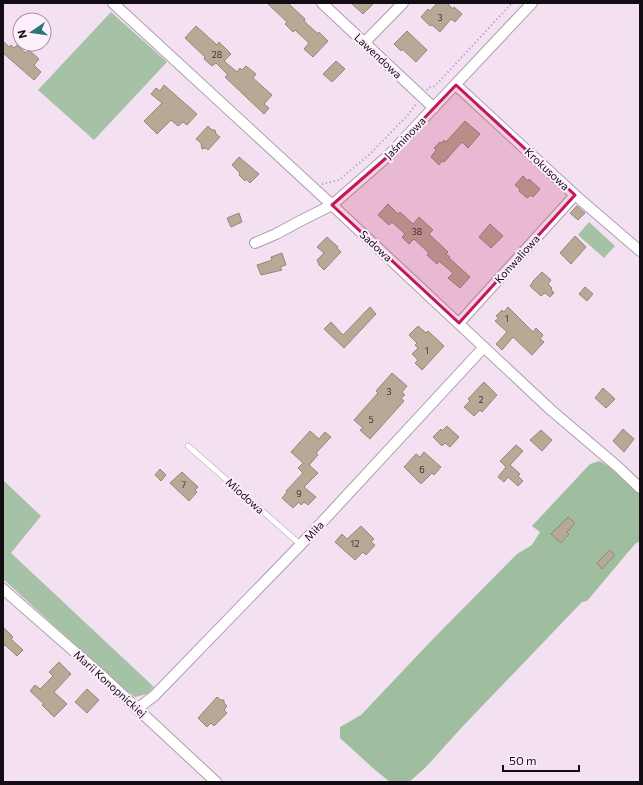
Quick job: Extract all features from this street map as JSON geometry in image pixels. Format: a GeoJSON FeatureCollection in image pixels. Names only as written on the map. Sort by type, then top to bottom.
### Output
{"type":"FeatureCollection","features":[{"type":"Feature","properties":{"kind":"street","name":"Sadowa"},"geometry":{"type":"LineString","coordinates":[[113,3],[551,410],[618,467],[640,488]]}},
{"type":"Feature","properties":{"kind":"street","name":"Lawendowa"},"geometry":{"type":"LineString","coordinates":[[322,3],[434,108]]}},
{"type":"Feature","properties":{"kind":"street"},"geometry":{"type":"LineString","coordinates":[[364,43],[403,3]]}},
{"type":"Feature","properties":{"kind":"street","name":"Jaśminowa"},"geometry":{"type":"LineString","coordinates":[[255,243],[276,234],[332,205],[386,158],[532,3]]}},
{"type":"Feature","properties":{"kind":"street","name":"Krokusowa"},"geometry":{"type":"LineString","coordinates":[[456,84],[575,196],[640,250]]}},
{"type":"Feature","properties":{"kind":"street","name":"Konwaliowa"},"geometry":{"type":"LineString","coordinates":[[459,323],[575,196]]}},
{"type":"Feature","properties":{"kind":"street","name":"Miła"},"geometry":{"type":"LineString","coordinates":[[138,708],[154,696],[301,545],[484,347]]}},
{"type":"Feature","properties":{"kind":"street","name":"Marii Konopnickiej"},"geometry":{"type":"LineString","coordinates":[[3,589],[138,708],[216,782]]}},
{"type":"Feature","properties":{"kind":"lane","name":"Miodowa"},"geometry":{"type":"LineString","coordinates":[[188,446],[301,545]]}},
{"type":"Feature","properties":{"kind":"highlighted area"},"geometry":{"type":"Polygon","coordinates":[[[456,85],[575,195],[459,323],[332,205],[386,158],[456,85]]]}},
{"type":"Feature","properties":{"kind":"green space"},"geometry":{"type":"Polygon","coordinates":[[[111,12],[167,62],[94,140],[38,90],[111,12]]]}},
{"type":"Feature","properties":{"kind":"green space"},"geometry":{"type":"Polygon","coordinates":[[[589,222],[615,246],[604,258],[578,235],[589,222]]]}},
{"type":"Feature","properties":{"kind":"green space"},"geometry":{"type":"Polygon","coordinates":[[[600,461],[613,469],[640,493],[640,541],[635,544],[587,601],[582,602],[464,725],[425,768],[409,782],[390,782],[340,738],[340,727],[361,715],[431,641],[517,554],[532,545],[540,532],[532,526],[590,464],[600,461]]]}},
{"type":"Feature","properties":{"kind":"green space"},"geometry":{"type":"Polygon","coordinates":[[[3,480],[41,516],[11,553],[154,687],[147,694],[135,697],[124,689],[3,579],[3,480]]]}},
{"type":"Feature","properties":{"kind":"building"},"geometry":{"type":"Polygon","coordinates":[[[267,3],[288,3],[305,19],[304,21],[328,41],[313,57],[304,49],[309,43],[295,30],[293,32],[285,24],[287,22],[267,3]]]}},
{"type":"Feature","properties":{"kind":"building"},"geometry":{"type":"Polygon","coordinates":[[[351,3],[374,3],[363,14],[351,3]]]}},
{"type":"Feature","properties":{"kind":"building"},"geometry":{"type":"Polygon","coordinates":[[[437,3],[447,3],[453,9],[454,7],[462,14],[455,22],[451,19],[440,32],[432,25],[430,26],[421,17],[428,9],[430,11],[437,3]]]}},
{"type":"Feature","properties":{"kind":"building"},"geometry":{"type":"Polygon","coordinates":[[[196,26],[217,45],[219,42],[231,54],[224,61],[237,72],[240,68],[242,70],[246,66],[256,74],[253,78],[272,95],[264,104],[269,108],[264,114],[225,77],[228,75],[216,63],[212,66],[204,59],[205,57],[185,38],[196,26]]]}},
{"type":"Feature","properties":{"kind":"building"},"geometry":{"type":"Polygon","coordinates":[[[407,31],[427,50],[416,62],[394,44],[407,31]]]}},
{"type":"Feature","properties":{"kind":"building"},"geometry":{"type":"Polygon","coordinates":[[[3,41],[9,47],[11,45],[12,46],[12,52],[31,52],[39,59],[34,65],[41,72],[34,80],[3,53],[3,41]]]}},
{"type":"Feature","properties":{"kind":"building"},"geometry":{"type":"Polygon","coordinates":[[[336,61],[345,69],[332,82],[323,74],[336,61]]]}},
{"type":"Feature","properties":{"kind":"building"},"geometry":{"type":"Polygon","coordinates":[[[164,85],[197,114],[187,125],[183,122],[178,126],[171,120],[157,134],[144,121],[162,103],[151,94],[156,88],[160,91],[164,85]]]}},
{"type":"Feature","properties":{"kind":"building"},"geometry":{"type":"Polygon","coordinates":[[[465,121],[480,134],[468,148],[462,142],[444,162],[442,161],[439,165],[431,157],[436,150],[434,148],[444,140],[446,142],[465,121]]]}},
{"type":"Feature","properties":{"kind":"building"},"geometry":{"type":"Polygon","coordinates":[[[208,126],[212,130],[215,130],[216,134],[220,137],[208,150],[206,148],[202,149],[201,143],[196,139],[208,126]]]}},
{"type":"Feature","properties":{"kind":"building"},"geometry":{"type":"Polygon","coordinates":[[[239,157],[259,174],[250,183],[246,179],[245,181],[239,175],[240,173],[232,165],[239,157]]]}},
{"type":"Feature","properties":{"kind":"building"},"geometry":{"type":"Polygon","coordinates":[[[523,176],[528,181],[529,179],[540,189],[533,197],[531,195],[527,198],[515,185],[523,176]]]}},
{"type":"Feature","properties":{"kind":"building"},"geometry":{"type":"Polygon","coordinates":[[[388,204],[398,214],[400,212],[413,224],[419,217],[433,230],[429,234],[448,252],[446,254],[450,257],[449,258],[470,277],[460,288],[448,278],[453,273],[439,261],[437,264],[427,255],[429,253],[414,239],[409,244],[402,237],[405,234],[392,222],[389,225],[378,215],[388,204]]]}},
{"type":"Feature","properties":{"kind":"building"},"geometry":{"type":"Polygon","coordinates":[[[577,206],[585,213],[578,220],[570,213],[577,206]]]}},
{"type":"Feature","properties":{"kind":"building"},"geometry":{"type":"Polygon","coordinates":[[[239,213],[242,222],[231,227],[227,218],[239,213]]]}},
{"type":"Feature","properties":{"kind":"building"},"geometry":{"type":"Polygon","coordinates":[[[490,224],[503,236],[491,248],[479,237],[490,224]]]}},
{"type":"Feature","properties":{"kind":"building"},"geometry":{"type":"Polygon","coordinates":[[[575,236],[586,247],[571,264],[560,253],[575,236]]]}},
{"type":"Feature","properties":{"kind":"building"},"geometry":{"type":"Polygon","coordinates":[[[327,237],[338,247],[337,248],[341,252],[324,270],[319,265],[317,260],[324,253],[317,247],[327,237]]]}},
{"type":"Feature","properties":{"kind":"building"},"geometry":{"type":"Polygon","coordinates":[[[282,253],[286,265],[280,267],[282,270],[261,275],[257,265],[272,260],[271,257],[282,253]]]}},
{"type":"Feature","properties":{"kind":"building"},"geometry":{"type":"Polygon","coordinates":[[[542,272],[551,280],[548,284],[554,293],[550,297],[545,293],[541,296],[530,286],[542,272]]]}},
{"type":"Feature","properties":{"kind":"building"},"geometry":{"type":"Polygon","coordinates":[[[585,287],[593,294],[587,301],[579,294],[585,287]]]}},
{"type":"Feature","properties":{"kind":"building"},"geometry":{"type":"Polygon","coordinates":[[[370,307],[376,314],[344,348],[324,329],[331,322],[343,335],[370,307]]]}},
{"type":"Feature","properties":{"kind":"building"},"geometry":{"type":"Polygon","coordinates":[[[508,307],[533,332],[536,328],[543,335],[540,339],[544,342],[532,355],[513,337],[502,350],[496,344],[507,332],[495,321],[499,318],[496,316],[502,310],[504,312],[508,307]]]}},
{"type":"Feature","properties":{"kind":"building"},"geometry":{"type":"Polygon","coordinates":[[[418,326],[426,333],[428,331],[444,346],[422,370],[415,363],[418,360],[412,354],[418,348],[415,345],[417,343],[409,335],[418,326]]]}},
{"type":"Feature","properties":{"kind":"building"},"geometry":{"type":"Polygon","coordinates":[[[392,373],[407,386],[402,392],[405,395],[401,398],[404,401],[370,439],[360,430],[363,428],[354,420],[378,393],[376,391],[392,373]]]}},
{"type":"Feature","properties":{"kind":"building"},"geometry":{"type":"Polygon","coordinates":[[[484,382],[497,395],[482,412],[480,410],[474,416],[464,407],[470,401],[468,399],[484,382]]]}},
{"type":"Feature","properties":{"kind":"building"},"geometry":{"type":"Polygon","coordinates":[[[603,388],[615,399],[606,408],[595,398],[603,388]]]}},
{"type":"Feature","properties":{"kind":"building"},"geometry":{"type":"Polygon","coordinates":[[[447,426],[459,437],[450,447],[445,443],[442,446],[433,437],[441,429],[442,431],[447,426]]]}},
{"type":"Feature","properties":{"kind":"building"},"geometry":{"type":"Polygon","coordinates":[[[623,429],[634,439],[624,452],[613,441],[623,429]]]}},
{"type":"Feature","properties":{"kind":"building"},"geometry":{"type":"Polygon","coordinates":[[[541,430],[552,440],[542,451],[530,440],[541,430]]]}},
{"type":"Feature","properties":{"kind":"building"},"geometry":{"type":"Polygon","coordinates":[[[310,431],[319,439],[325,432],[331,437],[316,453],[318,455],[309,465],[318,473],[304,487],[316,497],[308,505],[304,502],[301,505],[299,502],[293,508],[282,498],[287,492],[286,491],[303,473],[298,468],[303,463],[291,452],[310,431]]]}},
{"type":"Feature","properties":{"kind":"building"},"geometry":{"type":"Polygon","coordinates":[[[516,445],[523,451],[510,465],[520,474],[518,476],[523,481],[518,486],[508,477],[504,482],[498,477],[506,467],[500,461],[516,445]]]}},
{"type":"Feature","properties":{"kind":"building"},"geometry":{"type":"Polygon","coordinates":[[[424,452],[441,467],[434,475],[432,473],[421,484],[404,467],[416,454],[420,457],[424,452]]]}},
{"type":"Feature","properties":{"kind":"building"},"geometry":{"type":"Polygon","coordinates":[[[160,469],[166,475],[161,481],[155,475],[160,469]]]}},
{"type":"Feature","properties":{"kind":"building"},"geometry":{"type":"Polygon","coordinates":[[[182,472],[198,487],[195,490],[197,492],[189,501],[170,483],[182,472]]]}},
{"type":"Feature","properties":{"kind":"building"},"geometry":{"type":"Polygon","coordinates":[[[568,517],[575,523],[567,532],[569,534],[561,543],[551,534],[568,517]]]}},
{"type":"Feature","properties":{"kind":"building"},"geometry":{"type":"Polygon","coordinates":[[[361,526],[374,539],[371,542],[375,545],[366,555],[363,552],[355,560],[335,542],[342,534],[347,539],[361,526]]]}},
{"type":"Feature","properties":{"kind":"building"},"geometry":{"type":"Polygon","coordinates":[[[610,550],[615,555],[602,569],[597,563],[610,550]]]}},
{"type":"Feature","properties":{"kind":"building"},"geometry":{"type":"Polygon","coordinates":[[[3,627],[13,637],[11,639],[23,650],[17,656],[5,645],[3,647],[3,627]]]}},
{"type":"Feature","properties":{"kind":"building"},"geometry":{"type":"Polygon","coordinates":[[[59,662],[71,674],[54,692],[67,704],[54,717],[42,705],[44,704],[30,691],[35,685],[40,689],[53,676],[49,672],[59,662]]]}},
{"type":"Feature","properties":{"kind":"building"},"geometry":{"type":"Polygon","coordinates":[[[87,689],[99,700],[87,713],[75,702],[87,689]]]}},
{"type":"Feature","properties":{"kind":"building"},"geometry":{"type":"Polygon","coordinates":[[[217,697],[224,700],[224,703],[227,706],[224,710],[227,713],[214,726],[211,723],[207,727],[198,718],[217,697]]]}}]}
